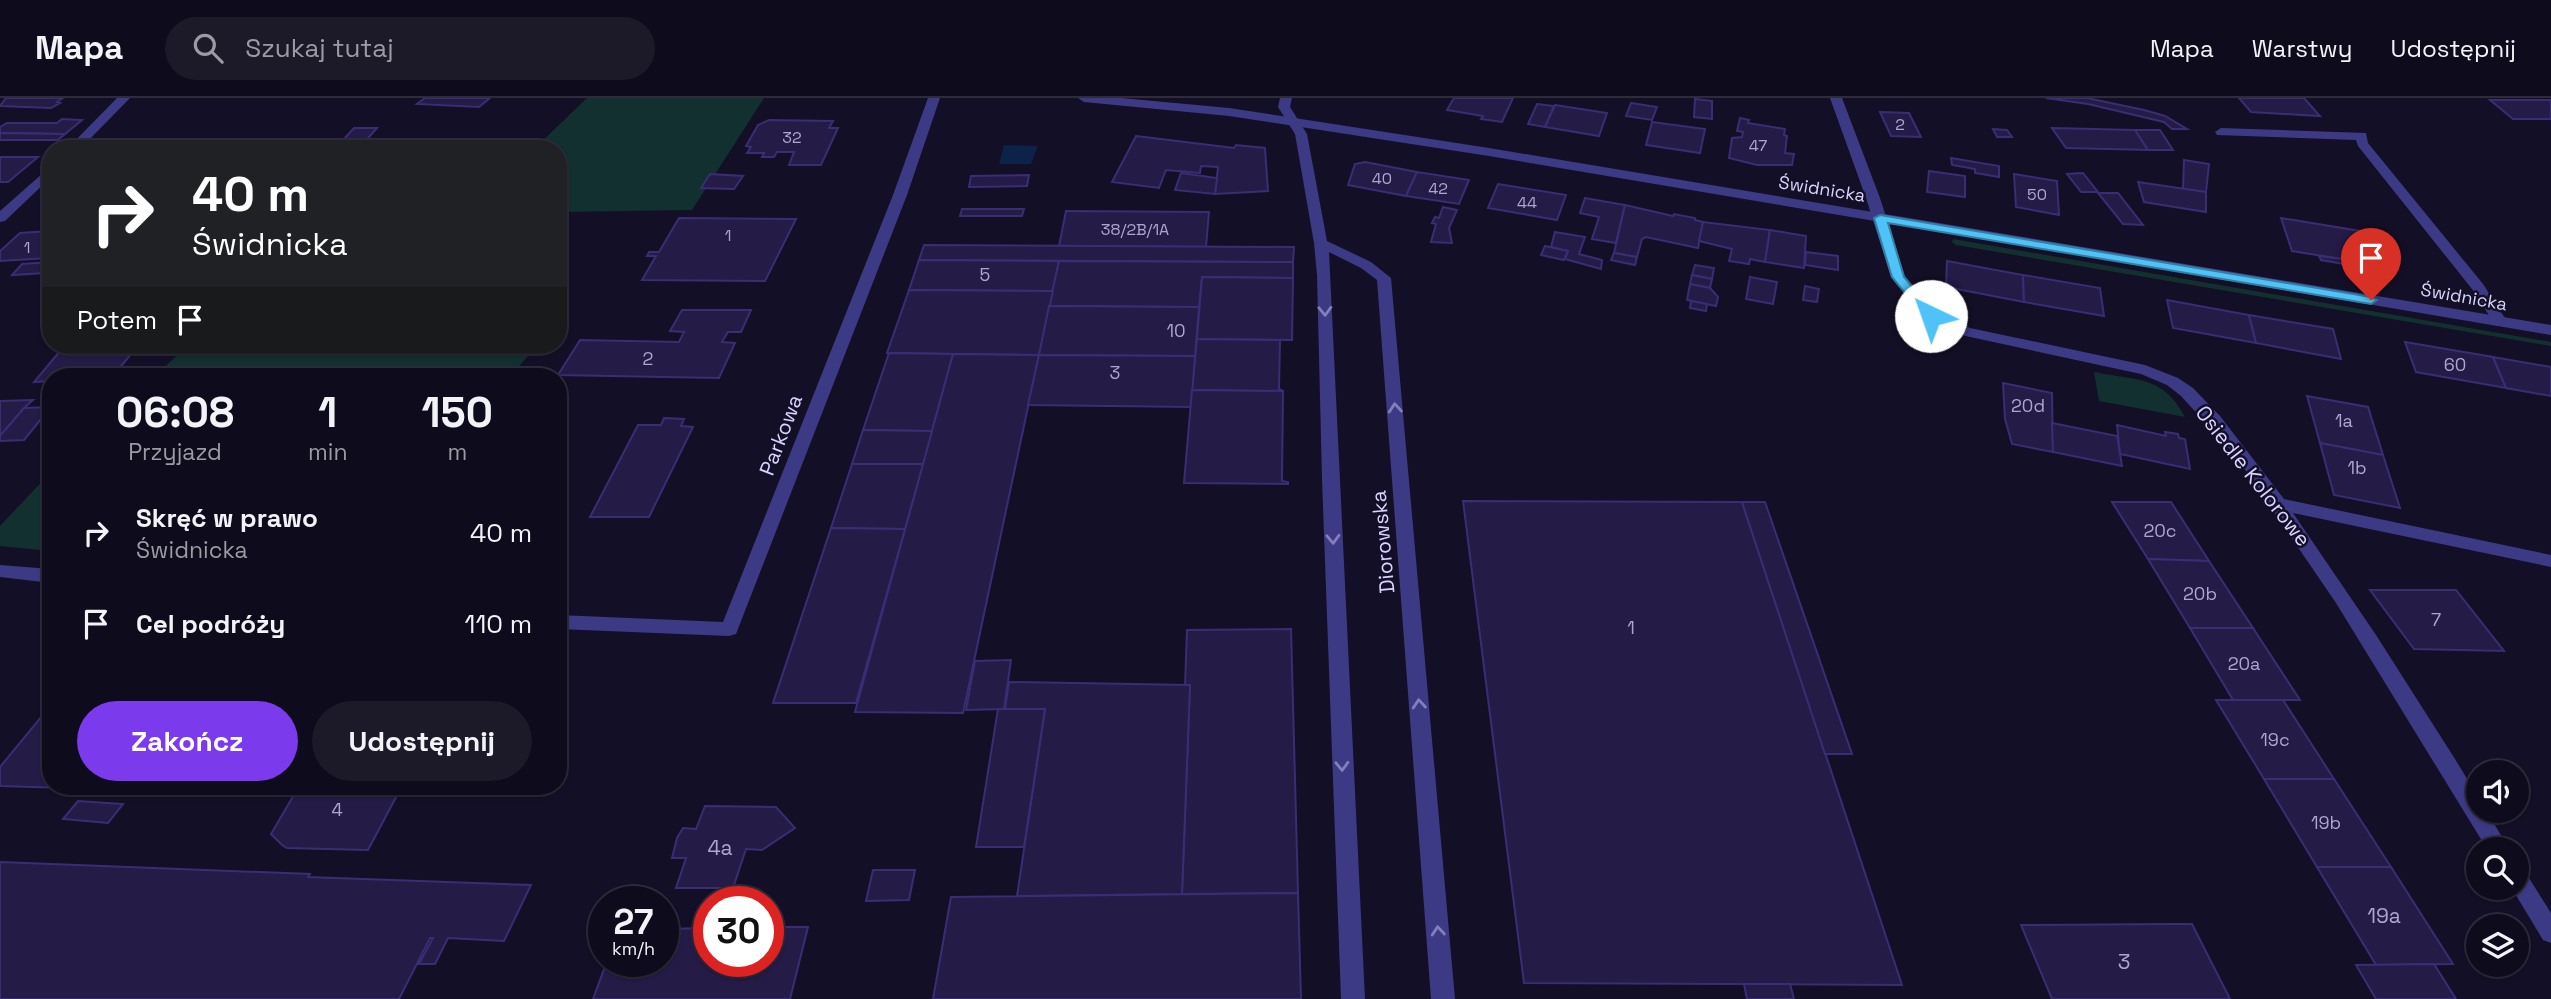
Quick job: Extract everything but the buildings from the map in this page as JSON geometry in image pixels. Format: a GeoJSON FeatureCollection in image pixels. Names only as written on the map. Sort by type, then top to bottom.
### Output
{"type":"FeatureCollection","features":[{"type":"Feature","properties":{"kind":"street"},"geometry":{"type":"LineString","coordinates":[[82,140],[124,98]]}},
{"type":"Feature","properties":{"kind":"street","name":"Parkowa"},"geometry":{"type":"LineString","coordinates":[[567,622],[729,629],[900,195],[934,98]]}},
{"type":"Feature","properties":{"kind":"street","name":"Świdnicka"},"geometry":{"type":"LineString","coordinates":[[1084,98],[1229,112],[1295,122],[2551,330]]}},
{"type":"Feature","properties":{"kind":"street"},"geometry":{"type":"LineString","coordinates":[[1286,98],[1284,107],[1301,134],[1321,243],[1324,275],[1330,479],[1353,999]]}},
{"type":"Feature","properties":{"kind":"street","name":"Osiedle Kolorowe"},"geometry":{"type":"LineString","coordinates":[[1836,98],[1880,218],[1898,277],[1931,316],[1966,332],[2145,370],[2168,379],[2187,392],[2217,424],[2277,503],[2381,657],[2492,837]]}},
{"type":"Feature","properties":{"kind":"street"},"geometry":{"type":"LineString","coordinates":[[2221,132],[2362,136],[2362,144],[2478,287],[2501,323]]}},
{"type":"Feature","properties":{"kind":"street"},"geometry":{"type":"LineString","coordinates":[[0,218],[42,178]]}},
{"type":"Feature","properties":{"kind":"street","name":"Diorowska"},"geometry":{"type":"LineString","coordinates":[[1321,243],[1366,265],[1384,278],[1443,999]]}},
{"type":"Feature","properties":{"kind":"street"},"geometry":{"type":"LineString","coordinates":[[1324,275],[1349,265],[1366,265]]}},
{"type":"Feature","properties":{"kind":"street"},"geometry":{"type":"LineString","coordinates":[[2277,503],[2551,561]]}},
{"type":"Feature","properties":{"kind":"street"},"geometry":{"type":"LineString","coordinates":[[0,571],[42,575]]}},
{"type":"Feature","properties":{"kind":"street"},"geometry":{"type":"LineString","coordinates":[[2529,898],[2551,933]]}},
{"type":"Feature","properties":{"kind":"green space"},"geometry":{"type":"Polygon","coordinates":[[[587,98],[764,98],[692,210],[567,212],[567,140],[543,140],[587,98]]]}},
{"type":"Feature","properties":{"kind":"green space"},"geometry":{"type":"Polygon","coordinates":[[[1953,239],[2551,342],[2551,346],[1956,245],[1952,242],[1953,239]]]}},
{"type":"Feature","properties":{"kind":"green space"},"geometry":{"type":"Polygon","coordinates":[[[178,354],[529,354],[518,368],[164,368],[178,354]]]}},
{"type":"Feature","properties":{"kind":"green space"},"geometry":{"type":"Polygon","coordinates":[[[2094,372],[2136,379],[2158,387],[2177,403],[2185,417],[2099,401],[2094,372]]]}},
{"type":"Feature","properties":{"kind":"green space"},"geometry":{"type":"Polygon","coordinates":[[[42,482],[42,550],[0,546],[0,526],[42,482]]]}},
{"type":"Feature","properties":{"kind":"water"},"geometry":{"type":"Polygon","coordinates":[[[1004,145],[1038,146],[1031,164],[999,164],[1004,145]]]}},
{"type":"Feature","properties":{"kind":"route"},"geometry":{"type":"LineString","coordinates":[[1931,316],[1898,277],[1880,218],[2371,300]]}}]}
